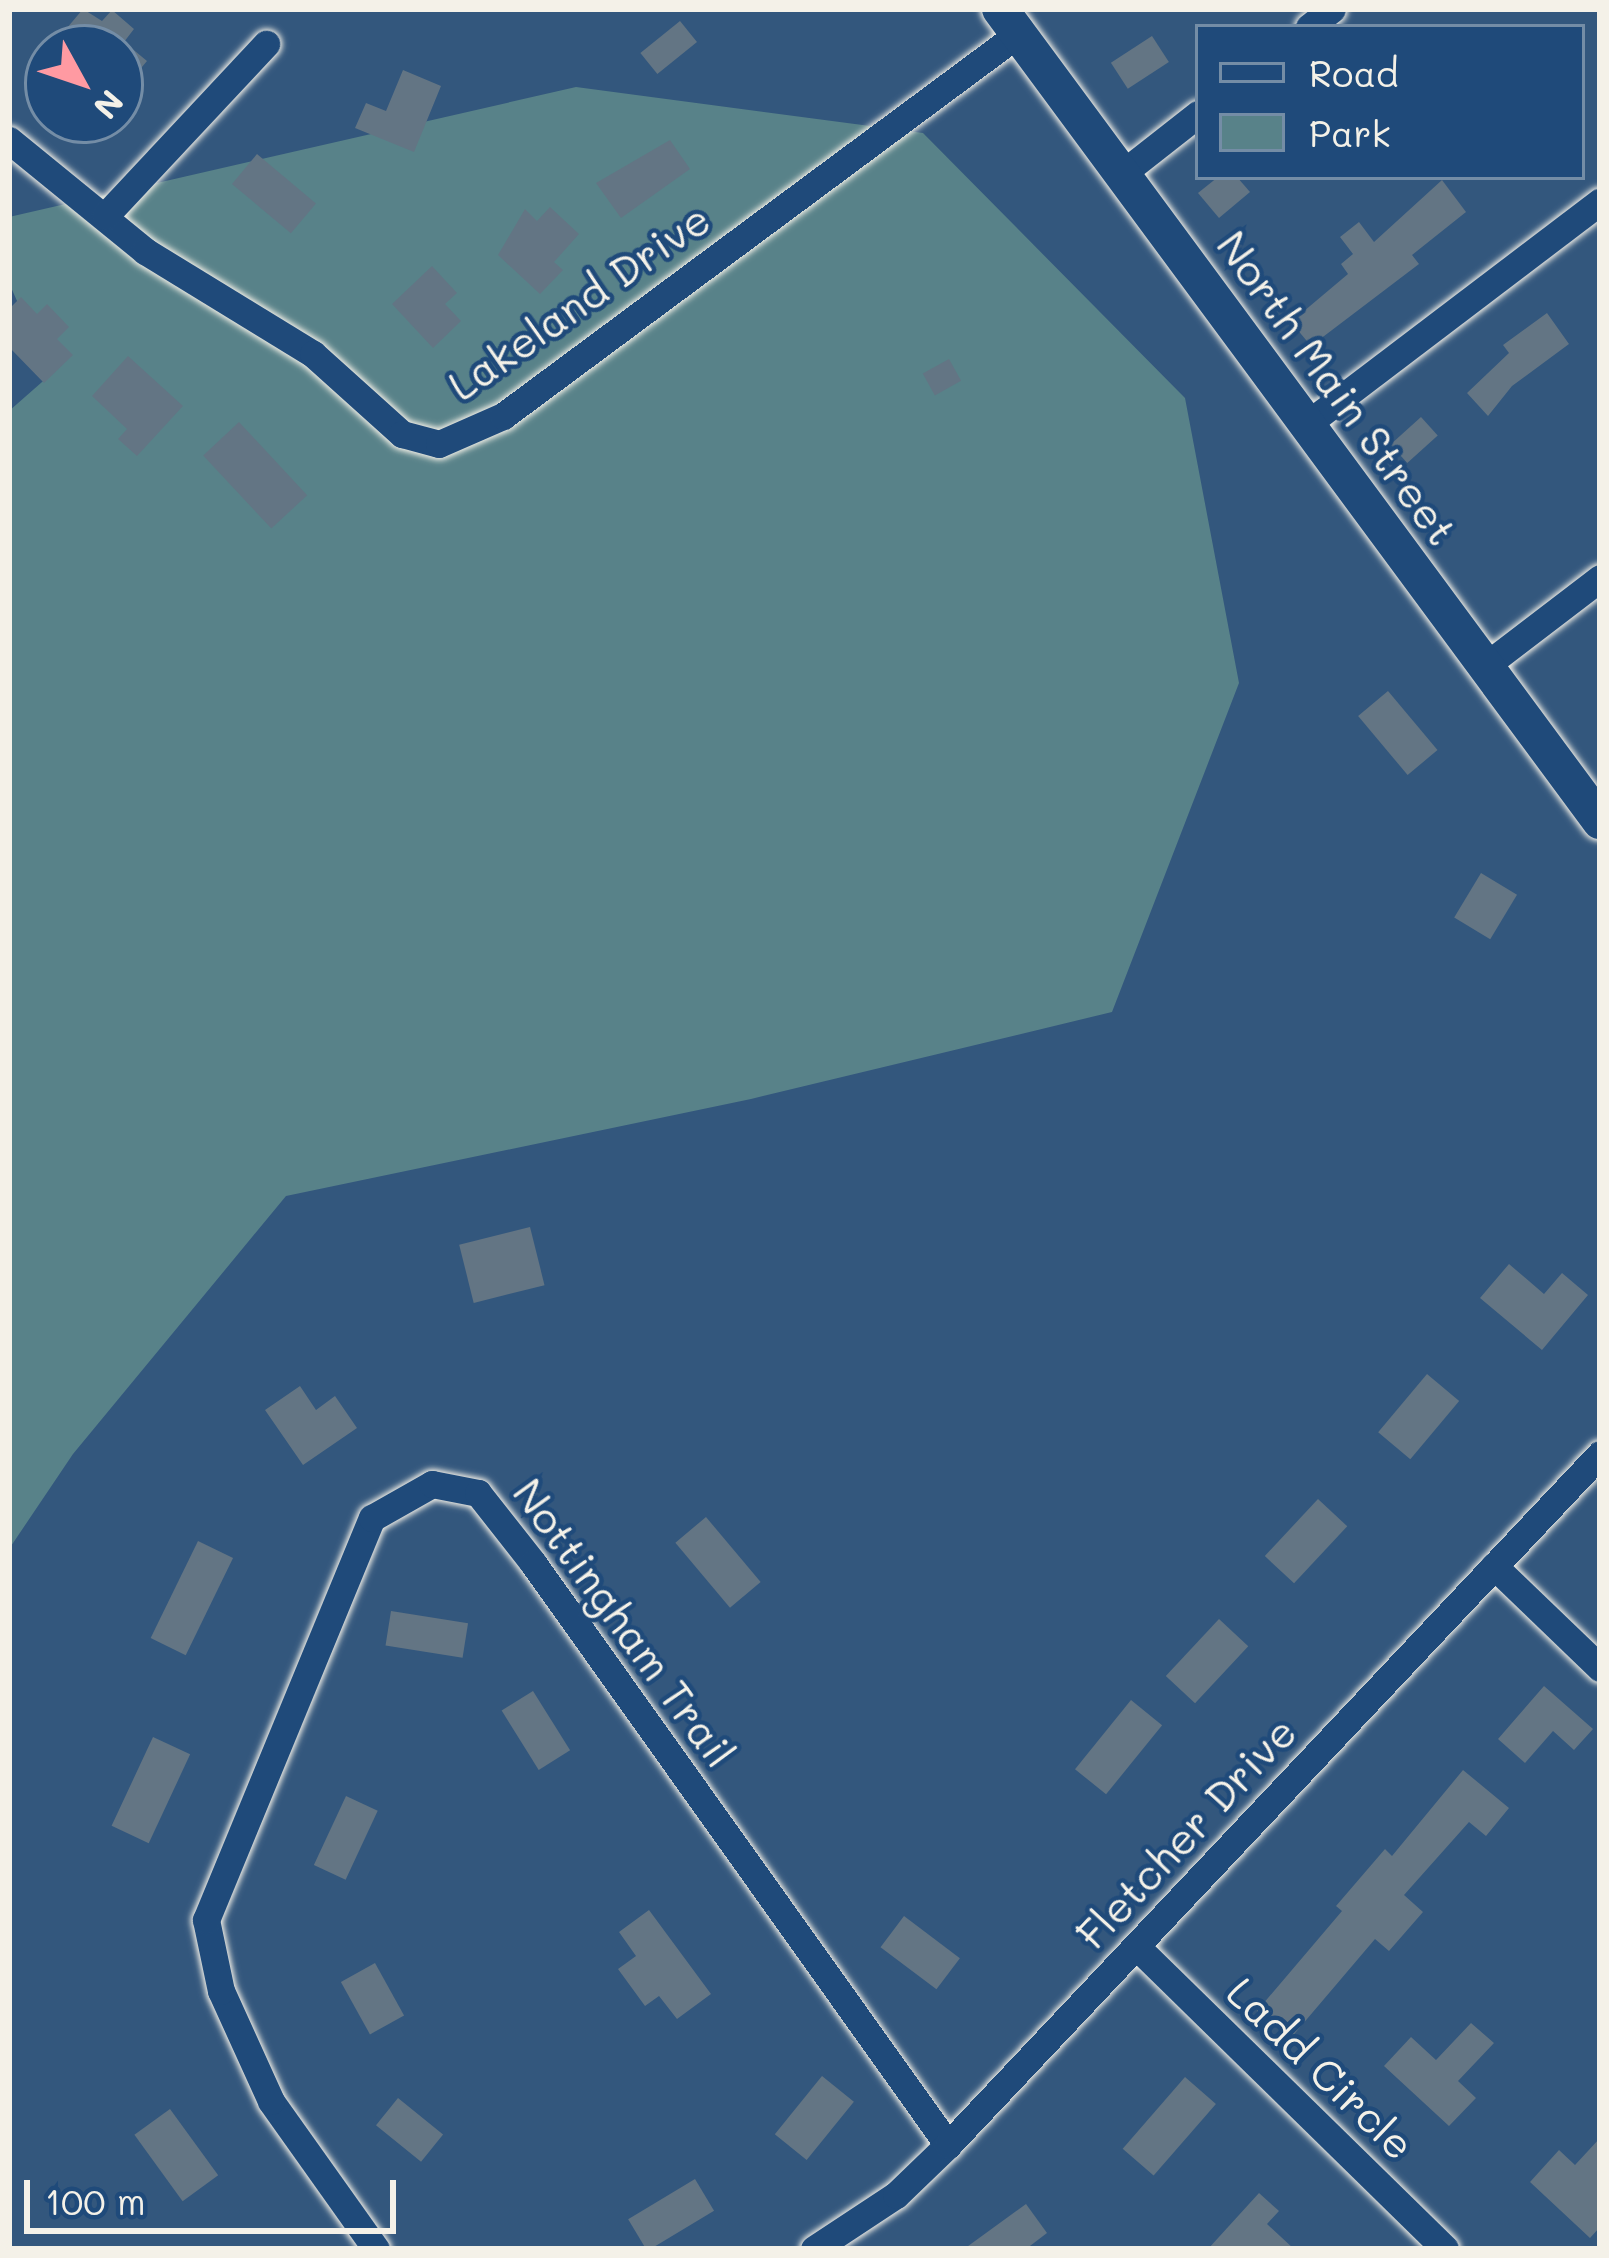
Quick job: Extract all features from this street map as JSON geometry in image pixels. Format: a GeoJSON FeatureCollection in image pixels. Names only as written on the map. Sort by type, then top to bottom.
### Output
{"type":"FeatureCollection","features":[{"type":"Feature","properties":{"kind":"street","name":"North Main Street"},"geometry":{"type":"LineString","coordinates":[[1009,22],[1600,821]]}},
{"type":"Feature","properties":{"kind":"street","name":"Lakeland Drive"},"geometry":{"type":"LineString","coordinates":[[9,140],[203,290],[313,353],[402,434],[439,444],[503,416],[1009,22]]}},
{"type":"Feature","properties":{"kind":"street"},"geometry":{"type":"LineString","coordinates":[[105,217],[266,44]]}},
{"type":"Feature","properties":{"kind":"street"},"geometry":{"type":"LineString","coordinates":[[1124,172],[1195,116]]}},
{"type":"Feature","properties":{"kind":"street"},"geometry":{"type":"LineString","coordinates":[[1307,424],[1600,202]]}},
{"type":"Feature","properties":{"kind":"street"},"geometry":{"type":"LineString","coordinates":[[1486,666],[1600,578]]}},
{"type":"Feature","properties":{"kind":"street","name":"Fletcher Drive"},"geometry":{"type":"LineString","coordinates":[[814,2249],[846,2242],[948,2145],[1600,1454]]}},
{"type":"Feature","properties":{"kind":"street","name":"Nottingham Trail"},"geometry":{"type":"LineString","coordinates":[[376,2249],[271,2101],[221,1991],[206,1920],[372,1518],[432,1484],[478,1493],[533,1563],[948,2145]]}},
{"type":"Feature","properties":{"kind":"street"},"geometry":{"type":"LineString","coordinates":[[1494,1565],[1600,1668]]}},
{"type":"Feature","properties":{"kind":"street","name":"Ladd Circle"},"geometry":{"type":"LineString","coordinates":[[1137,1947],[1445,2249]]}},
{"type":"Feature","properties":{"kind":"green space"},"geometry":{"type":"Polygon","coordinates":[[[576,87],[923,133],[1185,398],[1239,683],[1112,1012],[751,1099],[286,1196],[73,1454],[9,1549],[9,411],[50,375],[9,283],[9,217],[576,87]]]}},
{"type":"Feature","properties":{"kind":"building"},"geometry":{"type":"Polygon","coordinates":[[[83,9],[102,21],[112,10],[128,24],[70,24],[83,9]]]}},
{"type":"Feature","properties":{"kind":"building"},"geometry":{"type":"Polygon","coordinates":[[[680,21],[697,42],[657,74],[640,53],[680,21]]]}},
{"type":"Feature","properties":{"kind":"building"},"geometry":{"type":"Polygon","coordinates":[[[1152,36],[1169,62],[1128,89],[1111,63],[1152,36]]]}},
{"type":"Feature","properties":{"kind":"building"},"geometry":{"type":"Polygon","coordinates":[[[403,70],[441,86],[414,152],[355,128],[366,103],[386,111],[403,70]]]}},
{"type":"Feature","properties":{"kind":"building"},"geometry":{"type":"Polygon","coordinates":[[[670,140],[690,169],[621,218],[596,183],[670,140]]]}},
{"type":"Feature","properties":{"kind":"building"},"geometry":{"type":"Polygon","coordinates":[[[257,154],[316,203],[291,233],[232,184],[257,154]]]}},
{"type":"Feature","properties":{"kind":"building"},"geometry":{"type":"Polygon","coordinates":[[[1214,180],[1240,180],[1250,192],[1219,218],[1198,193],[1214,180]]]}},
{"type":"Feature","properties":{"kind":"building"},"geometry":{"type":"Polygon","coordinates":[[[1442,180],[1466,212],[1412,255],[1419,264],[1311,346],[1291,322],[1348,274],[1341,264],[1353,254],[1340,237],[1359,222],[1374,242],[1442,180]]]}},
{"type":"Feature","properties":{"kind":"building"},"geometry":{"type":"Polygon","coordinates":[[[550,207],[579,234],[554,262],[563,270],[540,294],[498,255],[525,209],[537,221],[550,207]]]}},
{"type":"Feature","properties":{"kind":"building"},"geometry":{"type":"Polygon","coordinates":[[[432,266],[457,293],[445,304],[461,321],[433,348],[392,304],[432,266]]]}},
{"type":"Feature","properties":{"kind":"building"},"geometry":{"type":"Polygon","coordinates":[[[21,297],[37,314],[47,304],[69,327],[57,339],[73,355],[44,383],[9,347],[9,309],[21,297]]]}},
{"type":"Feature","properties":{"kind":"building"},"geometry":{"type":"Polygon","coordinates":[[[1547,313],[1569,344],[1512,386],[1488,416],[1467,393],[1509,353],[1503,345],[1547,313]]]}},
{"type":"Feature","properties":{"kind":"building"},"geometry":{"type":"Polygon","coordinates":[[[128,356],[183,406],[137,456],[118,439],[127,429],[92,396],[128,356]]]}},
{"type":"Feature","properties":{"kind":"building"},"geometry":{"type":"Polygon","coordinates":[[[949,359],[961,381],[935,395],[923,374],[949,359]]]}},
{"type":"Feature","properties":{"kind":"building"},"geometry":{"type":"Polygon","coordinates":[[[1421,417],[1438,436],[1407,463],[1391,444],[1421,417]]]}},
{"type":"Feature","properties":{"kind":"building"},"geometry":{"type":"Polygon","coordinates":[[[239,422],[307,495],[271,529],[203,455],[239,422]]]}},
{"type":"Feature","properties":{"kind":"building"},"geometry":{"type":"Polygon","coordinates":[[[1388,691],[1437,750],[1408,775],[1358,716],[1388,691]]]}},
{"type":"Feature","properties":{"kind":"building"},"geometry":{"type":"Polygon","coordinates":[[[1481,873],[1517,895],[1490,939],[1454,918],[1481,873]]]}},
{"type":"Feature","properties":{"kind":"building"},"geometry":{"type":"Polygon","coordinates":[[[530,1227],[545,1285],[474,1303],[459,1245],[530,1227]]]}},
{"type":"Feature","properties":{"kind":"building"},"geometry":{"type":"Polygon","coordinates":[[[1509,1264],[1544,1294],[1562,1273],[1588,1295],[1542,1350],[1480,1298],[1509,1264]]]}},
{"type":"Feature","properties":{"kind":"building"},"geometry":{"type":"Polygon","coordinates":[[[1427,1374],[1459,1401],[1410,1459],[1378,1432],[1427,1374]]]}},
{"type":"Feature","properties":{"kind":"building"},"geometry":{"type":"Polygon","coordinates":[[[300,1386],[316,1410],[335,1396],[357,1428],[303,1465],[265,1410],[300,1386]]]}},
{"type":"Feature","properties":{"kind":"building"},"geometry":{"type":"Polygon","coordinates":[[[1318,1499],[1347,1526],[1294,1583],[1265,1556],[1318,1499]]]}},
{"type":"Feature","properties":{"kind":"building"},"geometry":{"type":"Polygon","coordinates":[[[706,1517],[761,1582],[730,1608],[675,1543],[706,1517]]]}},
{"type":"Feature","properties":{"kind":"building"},"geometry":{"type":"Polygon","coordinates":[[[198,1541],[233,1558],[186,1655],[151,1638],[198,1541]]]}},
{"type":"Feature","properties":{"kind":"building"},"geometry":{"type":"Polygon","coordinates":[[[391,1611],[468,1623],[463,1658],[386,1646],[391,1611]]]}},
{"type":"Feature","properties":{"kind":"building"},"geometry":{"type":"Polygon","coordinates":[[[1219,1619],[1248,1646],[1195,1703],[1166,1676],[1219,1619]]]}},
{"type":"Feature","properties":{"kind":"building"},"geometry":{"type":"Polygon","coordinates":[[[1544,1686],[1593,1729],[1574,1750],[1553,1731],[1525,1763],[1498,1739],[1544,1686]]]}},
{"type":"Feature","properties":{"kind":"building"},"geometry":{"type":"Polygon","coordinates":[[[533,1691],[570,1750],[539,1770],[502,1711],[533,1691]]]}},
{"type":"Feature","properties":{"kind":"building"},"geometry":{"type":"Polygon","coordinates":[[[1131,1700],[1162,1725],[1106,1794],[1075,1769],[1131,1700]]]}},
{"type":"Feature","properties":{"kind":"building"},"geometry":{"type":"Polygon","coordinates":[[[153,1737],[190,1754],[149,1843],[112,1826],[153,1737]]]}},
{"type":"Feature","properties":{"kind":"building"},"geometry":{"type":"Polygon","coordinates":[[[1463,1770],[1509,1808],[1486,1836],[1469,1822],[1404,1895],[1423,1912],[1389,1951],[1375,1939],[1290,2039],[1257,2011],[1342,1911],[1336,1906],[1385,1849],[1392,1856],[1463,1770]]]}},
{"type":"Feature","properties":{"kind":"building"},"geometry":{"type":"Polygon","coordinates":[[[346,1796],[378,1811],[346,1880],[314,1865],[346,1796]]]}},
{"type":"Feature","properties":{"kind":"building"},"geometry":{"type":"Polygon","coordinates":[[[649,1910],[711,1994],[677,2019],[659,1996],[645,2006],[618,1969],[636,1956],[619,1932],[649,1910]]]}},
{"type":"Feature","properties":{"kind":"building"},"geometry":{"type":"Polygon","coordinates":[[[904,1916],[960,1958],[936,1989],[881,1947],[904,1916]]]}},
{"type":"Feature","properties":{"kind":"building"},"geometry":{"type":"Polygon","coordinates":[[[375,1963],[404,2015],[370,2034],[341,1982],[375,1963]]]}},
{"type":"Feature","properties":{"kind":"building"},"geometry":{"type":"Polygon","coordinates":[[[1471,2023],[1494,2043],[1458,2081],[1476,2098],[1449,2126],[1384,2066],[1411,2037],[1436,2060],[1471,2023]]]}},
{"type":"Feature","properties":{"kind":"building"},"geometry":{"type":"Polygon","coordinates":[[[822,2076],[854,2102],[807,2160],[775,2134],[822,2076]]]}},
{"type":"Feature","properties":{"kind":"building"},"geometry":{"type":"Polygon","coordinates":[[[1185,2077],[1216,2104],[1154,2176],[1123,2149],[1185,2077]]]}},
{"type":"Feature","properties":{"kind":"building"},"geometry":{"type":"Polygon","coordinates":[[[398,2098],[443,2135],[421,2162],[376,2125],[398,2098]]]}},
{"type":"Feature","properties":{"kind":"building"},"geometry":{"type":"Polygon","coordinates":[[[170,2109],[218,2175],[183,2201],[134,2135],[170,2109]]]}},
{"type":"Feature","properties":{"kind":"building"},"geometry":{"type":"Polygon","coordinates":[[[1600,2138],[1600,2227],[1590,2238],[1530,2182],[1559,2150],[1575,2165],[1600,2138]]]}},
{"type":"Feature","properties":{"kind":"building"},"geometry":{"type":"Polygon","coordinates":[[[695,2179],[714,2211],[650,2249],[628,2219],[695,2179]]]}},
{"type":"Feature","properties":{"kind":"building"},"geometry":{"type":"Polygon","coordinates":[[[1259,2193],[1279,2211],[1267,2224],[1294,2249],[1208,2249],[1259,2193]]]}},
{"type":"Feature","properties":{"kind":"building"},"geometry":{"type":"Polygon","coordinates":[[[1026,2204],[1047,2233],[1026,2249],[964,2249],[1026,2204]]]}}]}
